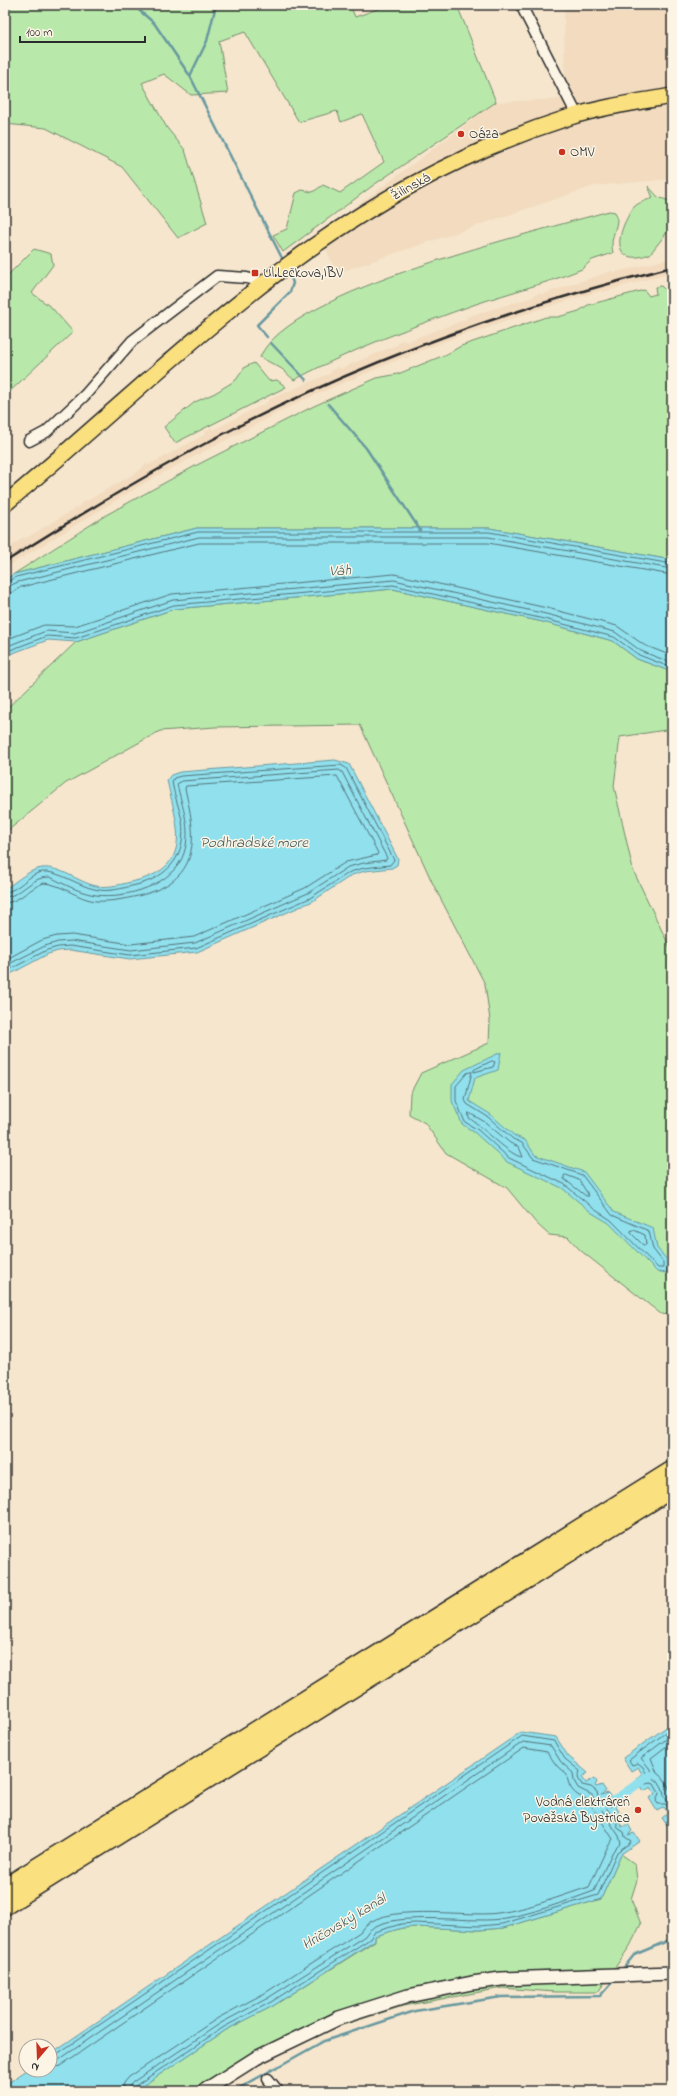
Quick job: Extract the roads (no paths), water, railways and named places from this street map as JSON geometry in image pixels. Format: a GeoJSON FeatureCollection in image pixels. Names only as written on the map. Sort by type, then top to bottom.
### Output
{"type":"FeatureCollection","features":[{"type":"Feature","properties":{"kind":"highway"},"geometry":{"type":"LineString","coordinates":[[5,1887],[672,1470]]}},
{"type":"Feature","properties":{"kind":"highway"},"geometry":{"type":"LineString","coordinates":[[5,1906],[672,1489]]}},
{"type":"Feature","properties":{"kind":"main road","name":"Žilinská"},"geometry":{"type":"LineString","coordinates":[[5,504],[185,349],[262,285],[342,228],[427,178],[479,151],[577,115],[672,96]]}},
{"type":"Feature","properties":{"kind":"main road"},"geometry":{"type":"LineString","coordinates":[[204,2091],[256,2058],[339,2018],[408,1996],[472,1983],[501,1979],[672,1973]]}},
{"type":"Feature","properties":{"kind":"street"},"geometry":{"type":"LineString","coordinates":[[522,5],[577,115]]}},
{"type":"Feature","properties":{"kind":"street"},"geometry":{"type":"LineString","coordinates":[[29,441],[46,432],[85,395],[132,341],[217,276],[247,278],[255,280],[262,285]]}},
{"type":"Feature","properties":{"kind":"street"},"geometry":{"type":"LineString","coordinates":[[268,2079],[278,2091]]}},
{"type":"Feature","properties":{"kind":"water","name":"Váh"},"geometry":{"type":"Polygon","coordinates":[[[197,528],[489,528],[672,560],[672,672],[637,659],[613,641],[543,622],[393,589],[174,609],[76,642],[48,640],[5,656],[5,580],[14,574],[197,528]]]}},
{"type":"Feature","properties":{"kind":"water","name":"Podhradské more"},"geometry":{"type":"Polygon","coordinates":[[[335,760],[349,764],[398,859],[397,865],[392,868],[365,871],[352,875],[313,901],[197,952],[130,959],[70,950],[58,951],[48,954],[5,977],[5,889],[32,871],[42,868],[56,869],[96,886],[111,886],[135,881],[154,874],[167,865],[174,854],[177,841],[177,827],[167,780],[171,775],[180,772],[335,760]]]}},
{"type":"Feature","properties":{"kind":"water"},"geometry":{"type":"Polygon","coordinates":[[[501,1052],[498,1070],[475,1078],[469,1101],[490,1114],[515,1136],[525,1140],[535,1155],[584,1172],[614,1212],[653,1228],[657,1248],[668,1261],[667,1273],[657,1272],[609,1223],[592,1213],[562,1188],[507,1162],[475,1133],[462,1124],[452,1101],[452,1084],[464,1070],[501,1052]]]}},
{"type":"Feature","properties":{"kind":"water"},"geometry":{"type":"Polygon","coordinates":[[[672,1723],[672,1832],[662,1818],[668,1813],[664,1807],[657,1811],[649,1798],[655,1794],[651,1787],[644,1791],[636,1778],[642,1774],[638,1767],[631,1771],[623,1758],[672,1723]]]}},
{"type":"Feature","properties":{"kind":"water","name":"Hričovský kanál"},"geometry":{"type":"Polygon","coordinates":[[[521,1732],[556,1737],[568,1756],[588,1773],[582,1777],[586,1783],[595,1778],[597,1783],[595,1785],[596,1787],[602,1785],[606,1791],[601,1795],[608,1793],[612,1799],[607,1803],[609,1807],[615,1804],[619,1811],[615,1816],[621,1813],[625,1819],[620,1822],[622,1827],[628,1824],[632,1831],[628,1835],[634,1833],[640,1841],[621,1854],[601,1899],[503,1928],[479,1930],[415,1927],[402,1928],[375,1936],[375,1940],[273,2006],[226,2030],[135,2091],[5,2091],[5,2085],[18,2076],[18,2078],[58,2078],[58,2049],[521,1732]]]}},
{"type":"Feature","properties":{"kind":"waterway"},"geometry":{"type":"LineString","coordinates":[[133,5],[154,23],[190,76],[284,262]]}},
{"type":"Feature","properties":{"kind":"waterway"},"geometry":{"type":"LineString","coordinates":[[190,76],[207,41],[216,5]]}},
{"type":"Feature","properties":{"kind":"waterway"},"geometry":{"type":"LineString","coordinates":[[267,337],[257,325],[290,292],[293,283],[288,270]]}},
{"type":"Feature","properties":{"kind":"waterway"},"geometry":{"type":"LineString","coordinates":[[271,343],[306,380]]}},
{"type":"Feature","properties":{"kind":"waterway"},"geometry":{"type":"LineString","coordinates":[[328,404],[366,448],[420,530]]}},
{"type":"Feature","properties":{"kind":"waterway","name":"Hričovský kanál"},"geometry":{"type":"LineString","coordinates":[[597,1807],[619,1797],[649,1776]]}},
{"type":"Feature","properties":{"kind":"waterway"},"geometry":{"type":"LineString","coordinates":[[622,1970],[634,1955],[672,1939]]}},
{"type":"Feature","properties":{"kind":"waterway"},"geometry":{"type":"LineString","coordinates":[[234,2091],[324,2041],[415,2011],[501,1997],[600,1996],[615,1979]]}},
{"type":"Feature","properties":{"kind":"railway"},"geometry":{"type":"LineString","coordinates":[[5,562],[88,510],[173,461],[231,430],[338,380],[392,357],[503,316],[559,298],[672,267]]}},
{"type":"Feature","properties":{"kind":"place","name":"Oáza"},"geometry":{"type":"Point","coordinates":[461,134]}},
{"type":"Feature","properties":{"kind":"place","name":"OMV"},"geometry":{"type":"Point","coordinates":[562,152]}},
{"type":"Feature","properties":{"kind":"place","name":"Ul.Lečkova,IBV"},"geometry":{"type":"Point","coordinates":[255,273]}},
{"type":"Feature","properties":{"kind":"place","name":"Vodná elektráreň Považská Bystrica"},"geometry":{"type":"Point","coordinates":[638,1810]}}]}
